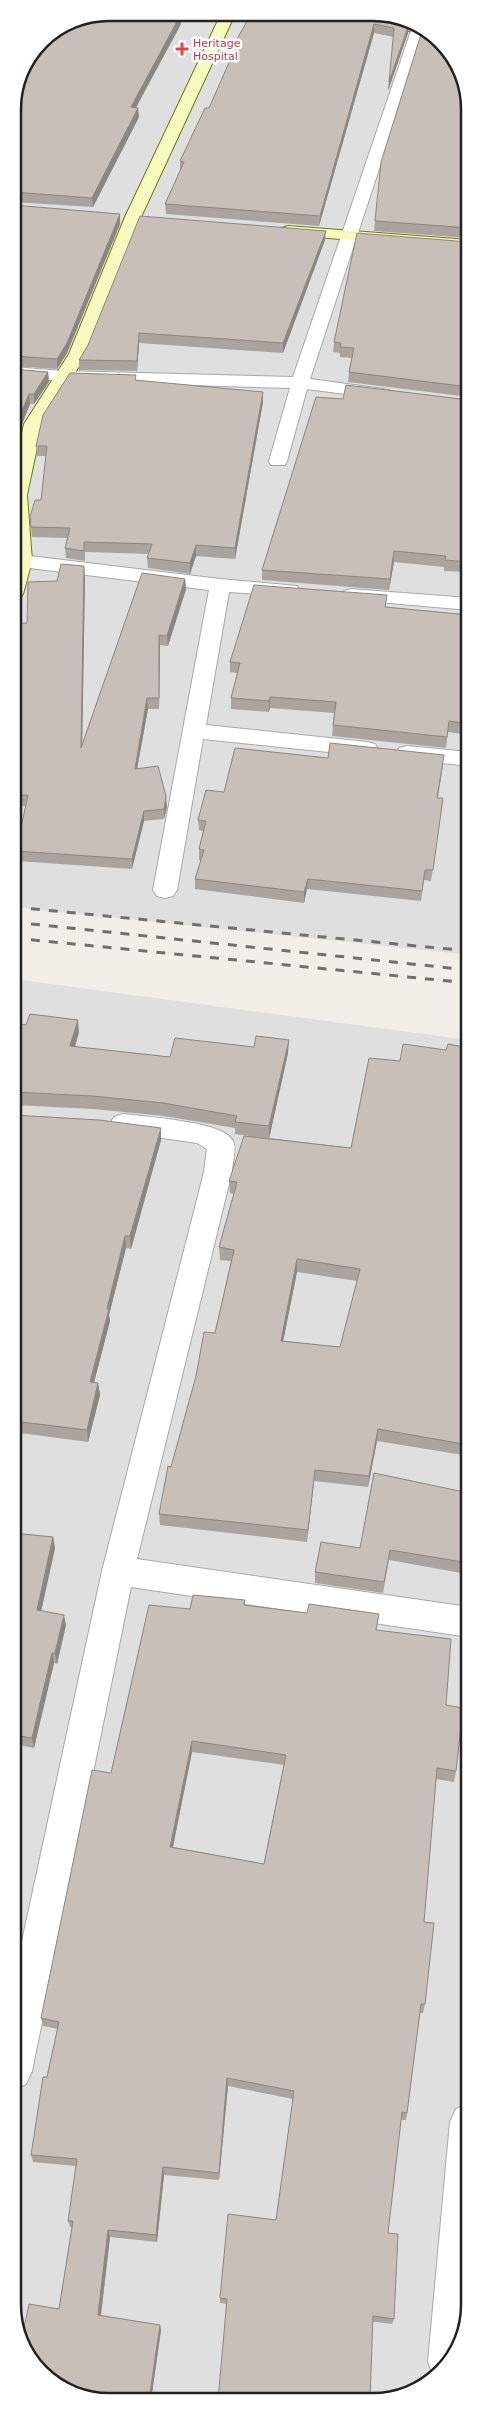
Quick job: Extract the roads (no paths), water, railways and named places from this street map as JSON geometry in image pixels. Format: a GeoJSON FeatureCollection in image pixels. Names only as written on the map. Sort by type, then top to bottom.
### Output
{"type":"FeatureCollection","features":[{"type":"Feature","properties":{"kind":"street"},"geometry":{"type":"LineString","coordinates":[[21,477],[33,424],[62,376],[78,354],[132,217],[225,21]]}},
{"type":"Feature","properties":{"kind":"street"},"geometry":{"type":"LineString","coordinates":[[360,22],[402,26]]}},
{"type":"Feature","properties":{"kind":"street"},"geometry":{"type":"LineString","coordinates":[[278,460],[300,383],[416,32]]}},
{"type":"Feature","properties":{"kind":"street"},"geometry":{"type":"LineString","coordinates":[[114,216],[152,218]]}},
{"type":"Feature","properties":{"kind":"street"},"geometry":{"type":"LineString","coordinates":[[270,229],[461,244]]}},
{"type":"Feature","properties":{"kind":"street"},"geometry":{"type":"LineString","coordinates":[[21,373],[62,376],[300,383],[400,396]]}},
{"type":"Feature","properties":{"kind":"street"},"geometry":{"type":"LineString","coordinates":[[21,560],[220,585],[461,603]]}},
{"type":"Feature","properties":{"kind":"street"},"geometry":{"type":"LineString","coordinates":[[165,890],[220,585]]}},
{"type":"Feature","properties":{"kind":"street"},"geometry":{"type":"LineString","coordinates":[[194,731],[461,758]]}},
{"type":"Feature","properties":{"kind":"street"},"geometry":{"type":"LineString","coordinates":[[21,2033],[118,1571],[218,1172],[221,1144],[202,1134],[100,1121]]}},
{"type":"Feature","properties":{"kind":"street"},"geometry":{"type":"LineString","coordinates":[[118,1571],[461,1621]]}},
{"type":"Feature","properties":{"kind":"street"},"geometry":{"type":"LineString","coordinates":[[449,2349],[461,2213]]}},
{"type":"Feature","properties":{"kind":"railway"},"geometry":{"type":"LineString","coordinates":[[21,908],[461,950]]}},
{"type":"Feature","properties":{"kind":"railway"},"geometry":{"type":"LineString","coordinates":[[21,923],[461,969]]}},
{"type":"Feature","properties":{"kind":"railway"},"geometry":{"type":"LineString","coordinates":[[21,939],[461,982]]}},
{"type":"Feature","properties":{"kind":"place","name":"Heritage Hospital"},"geometry":{"type":"Point","coordinates":[182,49]}}]}
